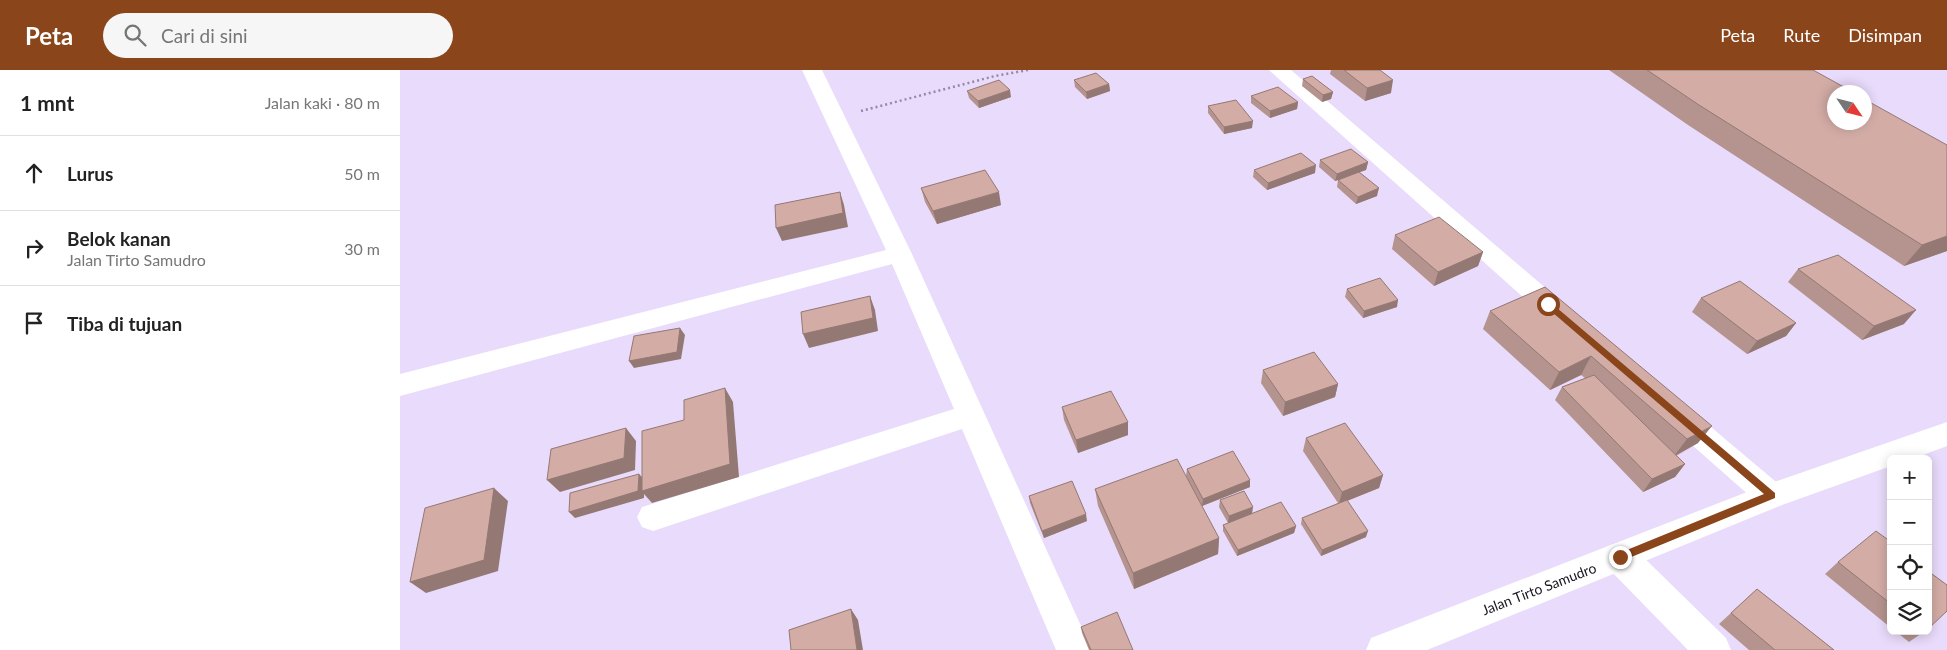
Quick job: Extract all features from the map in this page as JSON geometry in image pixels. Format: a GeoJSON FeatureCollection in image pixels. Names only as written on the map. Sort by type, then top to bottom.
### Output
{"type":"FeatureCollection","features":[{"type":"Feature","properties":{"kind":"street"},"geometry":{"type":"LineString","coordinates":[[812,70],[900,254],[1074,650]]}},
{"type":"Feature","properties":{"kind":"street"},"geometry":{"type":"LineString","coordinates":[[1279,70],[1578,330]]}},
{"type":"Feature","properties":{"kind":"street"},"geometry":{"type":"LineString","coordinates":[[400,385],[900,254]]}},
{"type":"Feature","properties":{"kind":"street"},"geometry":{"type":"LineString","coordinates":[[1660,400],[1772,496]]}},
{"type":"Feature","properties":{"kind":"street"},"geometry":{"type":"LineString","coordinates":[[652,517],[971,415]]}},
{"type":"Feature","properties":{"kind":"street","name":"Jalan Tirto Samudro"},"geometry":{"type":"LineString","coordinates":[[1384,650],[1772,496],[1947,434]]}},
{"type":"Feature","properties":{"kind":"street"},"geometry":{"type":"LineString","coordinates":[[1620,557],[1713,650]]}},
{"type":"Feature","properties":{"kind":"path"},"geometry":{"type":"LineString","coordinates":[[836,118],[995,76],[1028,70]]}},
{"type":"Feature","properties":{"kind":"building"},"geometry":{"type":"Polygon","coordinates":[[[1344,70],[1380,70],[1393,80],[1367,88],[1344,70]]]}},
{"type":"Feature","properties":{"kind":"building"},"geometry":{"type":"Polygon","coordinates":[[[1647,70],[1813,70],[1840,85],[1827,85],[1827,130],[1872,130],[1872,103],[1947,145],[1947,236],[1922,245],[1699,105],[1647,70]]]}},
{"type":"Feature","properties":{"kind":"building"},"geometry":{"type":"Polygon","coordinates":[[[1096,73],[1109,84],[1086,92],[1074,80],[1096,73]]]}},
{"type":"Feature","properties":{"kind":"building"},"geometry":{"type":"Polygon","coordinates":[[[1312,76],[1333,92],[1323,95],[1303,79],[1312,76]]]}},
{"type":"Feature","properties":{"kind":"building"},"geometry":{"type":"Polygon","coordinates":[[[999,80],[1010,90],[978,101],[967,91],[999,80]]]}},
{"type":"Feature","properties":{"kind":"building"},"geometry":{"type":"Polygon","coordinates":[[[1278,87],[1298,102],[1270,111],[1251,96],[1278,87]]]}},
{"type":"Feature","properties":{"kind":"building"},"geometry":{"type":"Polygon","coordinates":[[[1236,100],[1253,121],[1224,127],[1208,106],[1236,100]]]}},
{"type":"Feature","properties":{"kind":"building"},"geometry":{"type":"Polygon","coordinates":[[[1351,149],[1368,162],[1337,174],[1320,160],[1351,149]]]}},
{"type":"Feature","properties":{"kind":"building"},"geometry":{"type":"Polygon","coordinates":[[[1301,153],[1316,165],[1268,183],[1254,170],[1301,153]]]}},
{"type":"Feature","properties":{"kind":"building"},"geometry":{"type":"Polygon","coordinates":[[[985,170],[999,192],[933,211],[921,188],[985,170]]]}},
{"type":"Feature","properties":{"kind":"building"},"geometry":{"type":"Polygon","coordinates":[[[1359,172],[1379,188],[1358,197],[1338,180],[1359,172]]]}},
{"type":"Feature","properties":{"kind":"building"},"geometry":{"type":"Polygon","coordinates":[[[840,192],[843,213],[776,228],[775,205],[840,192]]]}},
{"type":"Feature","properties":{"kind":"building"},"geometry":{"type":"Polygon","coordinates":[[[1439,217],[1483,252],[1438,272],[1395,235],[1439,217]]]}},
{"type":"Feature","properties":{"kind":"building"},"geometry":{"type":"Polygon","coordinates":[[[1838,255],[1916,310],[1874,326],[1798,269],[1838,255]]]}},
{"type":"Feature","properties":{"kind":"building"},"geometry":{"type":"Polygon","coordinates":[[[1380,278],[1398,300],[1364,311],[1347,289],[1380,278]]]}},
{"type":"Feature","properties":{"kind":"building"},"geometry":{"type":"Polygon","coordinates":[[[1740,281],[1796,323],[1757,341],[1701,298],[1740,281]]]}},
{"type":"Feature","properties":{"kind":"building"},"geometry":{"type":"Polygon","coordinates":[[[1545,287],[1712,426],[1687,439],[1591,356],[1559,372],[1490,311],[1545,287]]]}},
{"type":"Feature","properties":{"kind":"building"},"geometry":{"type":"Polygon","coordinates":[[[870,296],[873,318],[803,334],[801,312],[870,296]]]}},
{"type":"Feature","properties":{"kind":"building"},"geometry":{"type":"Polygon","coordinates":[[[680,328],[677,352],[629,361],[634,336],[680,328]]]}},
{"type":"Feature","properties":{"kind":"building"},"geometry":{"type":"Polygon","coordinates":[[[1314,352],[1338,384],[1285,402],[1263,370],[1314,352]]]}},
{"type":"Feature","properties":{"kind":"building"},"geometry":{"type":"Polygon","coordinates":[[[1594,375],[1685,464],[1652,479],[1562,387],[1594,375]]]}},
{"type":"Feature","properties":{"kind":"building"},"geometry":{"type":"Polygon","coordinates":[[[725,388],[730,464],[642,491],[642,431],[684,420],[684,400],[725,388]]]}},
{"type":"Feature","properties":{"kind":"building"},"geometry":{"type":"Polygon","coordinates":[[[1111,391],[1128,422],[1076,440],[1062,407],[1111,391]]]}},
{"type":"Feature","properties":{"kind":"building"},"geometry":{"type":"Polygon","coordinates":[[[1345,423],[1383,475],[1342,492],[1306,438],[1345,423]]]}},
{"type":"Feature","properties":{"kind":"building"},"geometry":{"type":"Polygon","coordinates":[[[626,428],[624,458],[547,480],[551,449],[626,428]]]}},
{"type":"Feature","properties":{"kind":"building"},"geometry":{"type":"Polygon","coordinates":[[[1233,451],[1250,480],[1203,499],[1187,469],[1233,451]]]}},
{"type":"Feature","properties":{"kind":"building"},"geometry":{"type":"Polygon","coordinates":[[[1177,459],[1219,538],[1133,573],[1095,489],[1177,459]]]}},
{"type":"Feature","properties":{"kind":"building"},"geometry":{"type":"Polygon","coordinates":[[[639,474],[638,491],[569,512],[570,493],[639,474]]]}},
{"type":"Feature","properties":{"kind":"building"},"geometry":{"type":"Polygon","coordinates":[[[1072,481],[1086,514],[1042,531],[1029,496],[1072,481]]]}},
{"type":"Feature","properties":{"kind":"building"},"geometry":{"type":"Polygon","coordinates":[[[494,488],[484,560],[410,582],[425,508],[494,488]]]}},
{"type":"Feature","properties":{"kind":"building"},"geometry":{"type":"Polygon","coordinates":[[[1244,491],[1253,507],[1229,516],[1220,500],[1244,491]]]}},
{"type":"Feature","properties":{"kind":"building"},"geometry":{"type":"Polygon","coordinates":[[[1347,500],[1368,531],[1322,550],[1302,518],[1347,500]]]}},
{"type":"Feature","properties":{"kind":"building"},"geometry":{"type":"Polygon","coordinates":[[[1281,502],[1296,526],[1238,550],[1223,525],[1281,502]]]}},
{"type":"Feature","properties":{"kind":"building"},"geometry":{"type":"Polygon","coordinates":[[[1876,531],[1887,539],[1887,601],[1838,562],[1876,531]]]}},
{"type":"Feature","properties":{"kind":"building"},"geometry":{"type":"Polygon","coordinates":[[[1932,574],[1947,585],[1947,611],[1932,625],[1932,574]]]}},
{"type":"Feature","properties":{"kind":"building"},"geometry":{"type":"Polygon","coordinates":[[[1757,589],[1834,650],[1775,650],[1731,613],[1757,589]]]}},
{"type":"Feature","properties":{"kind":"building"},"geometry":{"type":"Polygon","coordinates":[[[851,609],[857,650],[791,650],[789,630],[851,609]]]}},
{"type":"Feature","properties":{"kind":"building"},"geometry":{"type":"Polygon","coordinates":[[[1117,612],[1133,650],[1091,650],[1081,627],[1117,612]]]}},
{"type":"Feature","properties":{"kind":"route"},"geometry":{"type":"LineString","coordinates":[[1548,304],[1772,496],[1620,557]]}}]}
